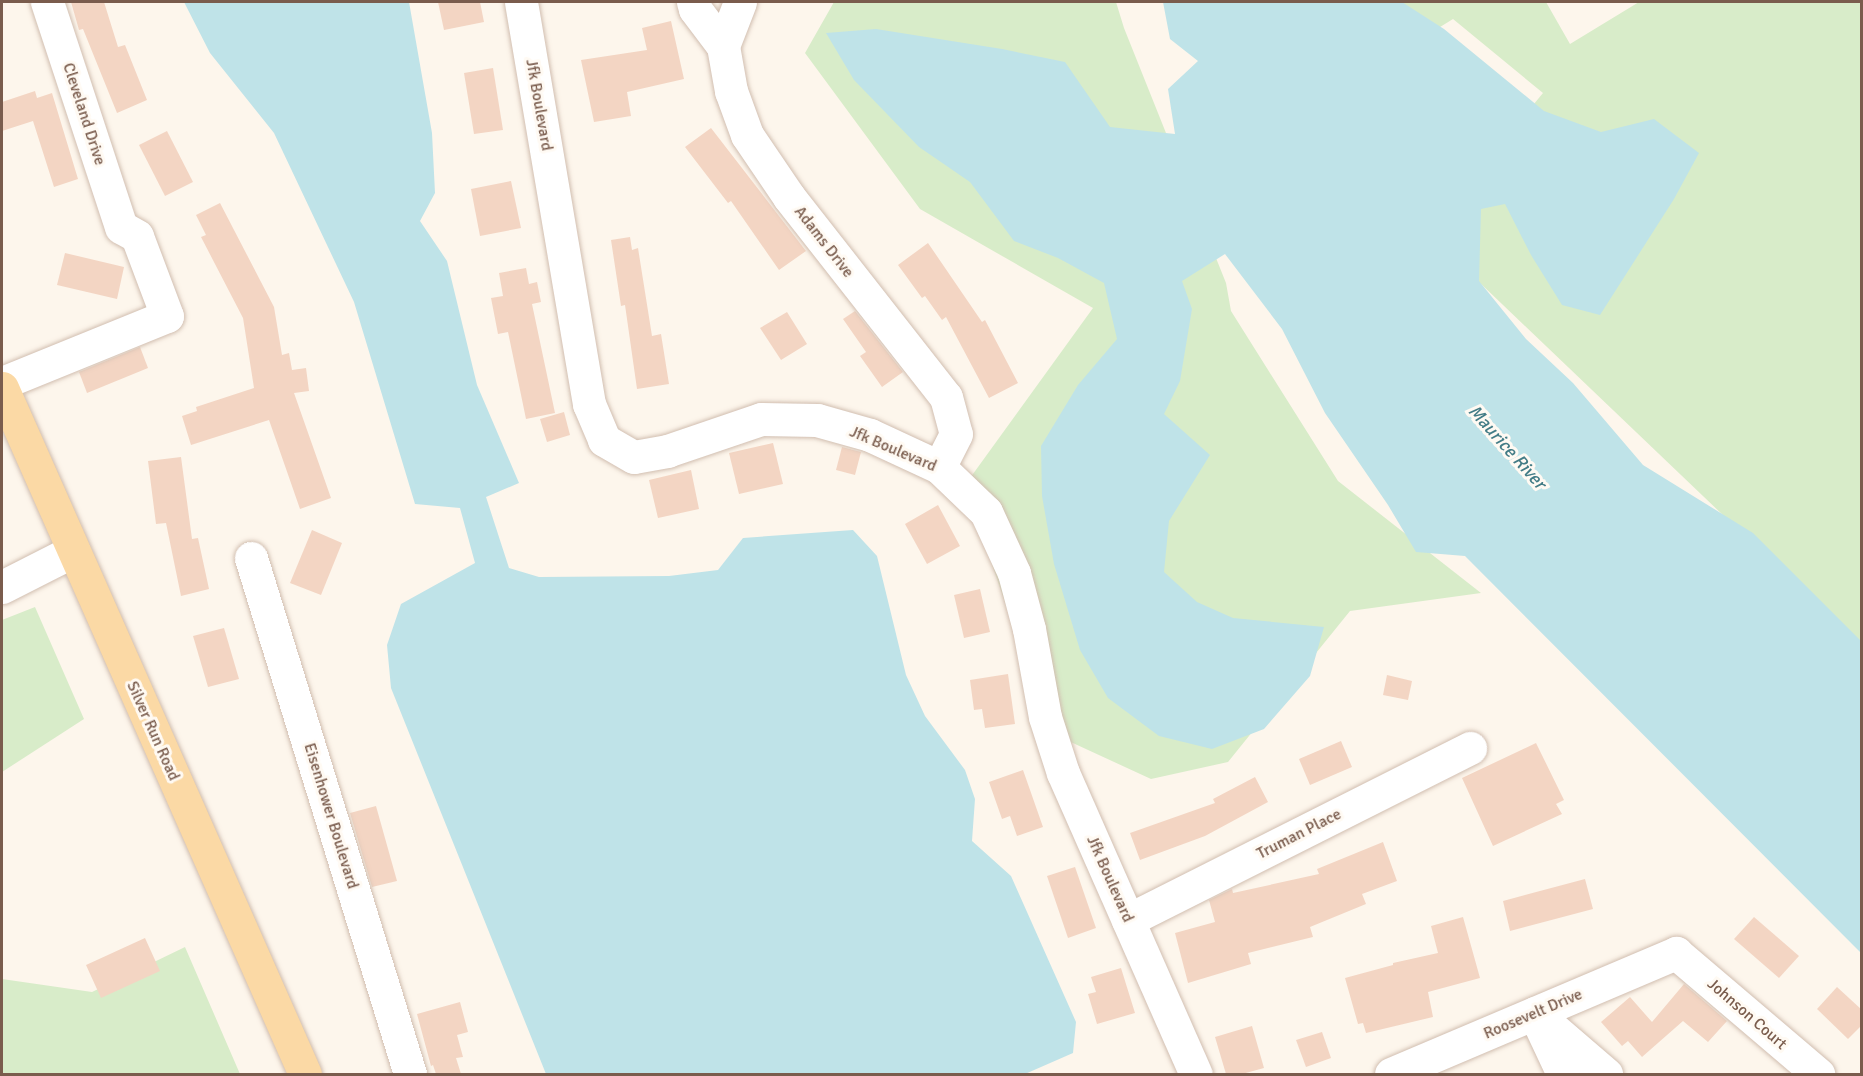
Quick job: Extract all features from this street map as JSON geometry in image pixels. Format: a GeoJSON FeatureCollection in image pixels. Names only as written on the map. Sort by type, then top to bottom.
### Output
{"type":"FeatureCollection","features":[{"type":"Feature","properties":{"kind":"main road","name":"Silver Run Road"},"geometry":{"type":"LineString","coordinates":[[2,388],[305,1074]]}},
{"type":"Feature","properties":{"kind":"street","name":"Cleveland Drive"},"geometry":{"type":"LineString","coordinates":[[2,383],[167,316],[137,236],[121,226],[47,2]]}},
{"type":"Feature","properties":{"kind":"street","name":"Jfk Boulevard"},"geometry":{"type":"LineString","coordinates":[[521,2],[589,404],[604,440],[634,457],[667,451],[761,418],[817,420],[870,435],[939,467],[986,512],[1014,573],[1029,628],[1045,717],[1056,750],[1196,1074]]}},
{"type":"Feature","properties":{"kind":"street"},"geometry":{"type":"LineString","coordinates":[[693,2],[694,9],[723,46]]}},
{"type":"Feature","properties":{"kind":"street"},"geometry":{"type":"LineString","coordinates":[[723,46],[740,2]]}},
{"type":"Feature","properties":{"kind":"street","name":"Adams Drive"},"geometry":{"type":"LineString","coordinates":[[723,46],[731,91],[747,135],[789,197],[946,397],[956,434],[939,467]]}},
{"type":"Feature","properties":{"kind":"street"},"geometry":{"type":"LineString","coordinates":[[2,587],[73,552]]}},
{"type":"Feature","properties":{"kind":"street","name":"Eisenhower Boulevard"},"geometry":{"type":"LineString","coordinates":[[251,558],[410,1074]]}},
{"type":"Feature","properties":{"kind":"street","name":"Truman Place"},"geometry":{"type":"LineString","coordinates":[[1128,920],[1470,748]]}},
{"type":"Feature","properties":{"kind":"street","name":"Roosevelt Drive"},"geometry":{"type":"LineString","coordinates":[[1391,1074],[1676,953]]}},
{"type":"Feature","properties":{"kind":"street","name":"Johnson Court"},"geometry":{"type":"LineString","coordinates":[[1676,953],[1818,1074]]}},
{"type":"Feature","properties":{"kind":"street"},"geometry":{"type":"LineString","coordinates":[[1535,1013],[1563,1074]]}},
{"type":"Feature","properties":{"kind":"street"},"geometry":{"type":"LineString","coordinates":[[1535,1013],[1606,1074]]}},
{"type":"Feature","properties":{"kind":"green space"},"geometry":{"type":"Polygon","coordinates":[[[834,2],[1116,2],[1124,28],[1226,283],[1231,311],[1338,481],[1481,593],[1350,611],[1228,762],[1151,779],[1049,732],[965,485],[1093,308],[920,209],[805,53],[834,2]]]}},
{"type":"Feature","properties":{"kind":"green space"},"geometry":{"type":"Polygon","coordinates":[[[1380,2],[1546,2],[1570,44],[1639,2],[1861,2],[1861,647],[1456,260],[1455,199],[1543,93],[1453,19],[1398,53],[1380,2]]]}},
{"type":"Feature","properties":{"kind":"green space"},"geometry":{"type":"Polygon","coordinates":[[[35,607],[84,719],[2,772],[2,620],[35,607]]]}},
{"type":"Feature","properties":{"kind":"green space"},"geometry":{"type":"Polygon","coordinates":[[[185,947],[240,1074],[2,1074],[2,979],[92,992],[185,947]]]}},
{"type":"Feature","properties":{"kind":"water"},"geometry":{"type":"Polygon","coordinates":[[[184,2],[409,2],[432,133],[435,193],[420,221],[447,261],[477,385],[519,483],[486,497],[509,568],[539,577],[669,576],[718,570],[743,538],[853,530],[877,556],[906,675],[925,716],[965,770],[975,799],[972,841],[1011,876],[1076,1022],[1073,1053],[1025,1074],[546,1074],[391,688],[387,645],[401,604],[475,563],[460,508],[415,504],[354,302],[274,133],[210,53],[184,2]]]}},
{"type":"Feature","properties":{"kind":"water","name":"Maurice River"},"geometry":{"type":"Polygon","coordinates":[[[1163,2],[1402,2],[1444,29],[1544,111],[1601,132],[1654,119],[1699,153],[1674,199],[1600,315],[1562,305],[1531,255],[1505,204],[1481,209],[1479,281],[1526,339],[1573,383],[1643,465],[1753,533],[1861,641],[1861,953],[1465,556],[1416,552],[1388,505],[1325,413],[1282,329],[1225,254],[1182,281],[1192,309],[1180,381],[1164,414],[1210,455],[1169,521],[1164,572],[1197,602],[1233,618],[1324,627],[1310,676],[1264,729],[1212,749],[1159,736],[1108,698],[1080,650],[1054,564],[1042,496],[1041,446],[1078,385],[1117,339],[1104,283],[1058,258],[1014,241],[970,182],[919,147],[854,80],[826,33],[876,29],[1002,49],[1065,62],[1110,127],[1175,134],[1168,89],[1198,61],[1170,39],[1163,2]]]}},
{"type":"Feature","properties":{"kind":"building"},"geometry":{"type":"Polygon","coordinates":[[[71,2],[104,2],[118,47],[125,45],[147,100],[117,113],[83,29],[79,30],[71,2]]]}},
{"type":"Feature","properties":{"kind":"building"},"geometry":{"type":"Polygon","coordinates":[[[438,2],[480,2],[484,22],[444,30],[438,2]]]}},
{"type":"Feature","properties":{"kind":"building"},"geometry":{"type":"Polygon","coordinates":[[[671,21],[684,79],[627,92],[631,116],[594,122],[581,60],[647,50],[642,28],[671,21]]]}},
{"type":"Feature","properties":{"kind":"building"},"geometry":{"type":"Polygon","coordinates":[[[493,68],[503,130],[474,134],[464,73],[493,68]]]}},
{"type":"Feature","properties":{"kind":"building"},"geometry":{"type":"Polygon","coordinates":[[[35,91],[37,98],[52,93],[78,179],[54,187],[33,121],[2,131],[2,102],[35,91]]]}},
{"type":"Feature","properties":{"kind":"building"},"geometry":{"type":"Polygon","coordinates":[[[711,128],[806,251],[779,270],[731,201],[728,203],[685,147],[711,128]]]}},
{"type":"Feature","properties":{"kind":"building"},"geometry":{"type":"Polygon","coordinates":[[[167,131],[193,182],[165,196],[139,145],[167,131]]]}},
{"type":"Feature","properties":{"kind":"building"},"geometry":{"type":"Polygon","coordinates":[[[511,181],[521,228],[480,236],[471,189],[511,181]]]}},
{"type":"Feature","properties":{"kind":"building"},"geometry":{"type":"Polygon","coordinates":[[[220,203],[274,307],[282,355],[289,353],[292,370],[306,368],[309,391],[294,393],[331,498],[300,509],[269,420],[191,445],[182,416],[197,411],[196,407],[254,388],[243,318],[201,237],[206,235],[196,215],[220,203]]]}},
{"type":"Feature","properties":{"kind":"building"},"geometry":{"type":"Polygon","coordinates":[[[630,237],[632,250],[638,248],[652,336],[661,334],[669,384],[637,389],[625,305],[621,306],[611,240],[630,237]]]}},
{"type":"Feature","properties":{"kind":"building"},"geometry":{"type":"Polygon","coordinates":[[[928,243],[982,322],[985,320],[1018,383],[989,398],[946,317],[942,320],[925,296],[922,298],[898,265],[928,243]]]}},
{"type":"Feature","properties":{"kind":"building"},"geometry":{"type":"Polygon","coordinates":[[[65,253],[124,267],[117,299],[57,285],[65,253]]]}},
{"type":"Feature","properties":{"kind":"building"},"geometry":{"type":"Polygon","coordinates":[[[526,268],[529,284],[537,282],[541,302],[532,304],[555,413],[526,419],[508,332],[498,334],[491,298],[503,296],[499,273],[526,268]]]}},
{"type":"Feature","properties":{"kind":"building"},"geometry":{"type":"Polygon","coordinates":[[[855,311],[903,372],[882,387],[860,356],[866,352],[843,319],[855,311]]]}},
{"type":"Feature","properties":{"kind":"building"},"geometry":{"type":"Polygon","coordinates":[[[787,312],[807,344],[781,360],[760,328],[787,312]]]}},
{"type":"Feature","properties":{"kind":"building"},"geometry":{"type":"Polygon","coordinates":[[[140,347],[148,368],[87,393],[79,372],[140,347]]]}},
{"type":"Feature","properties":{"kind":"building"},"geometry":{"type":"Polygon","coordinates":[[[564,412],[570,435],[547,442],[540,419],[564,412]]]}},
{"type":"Feature","properties":{"kind":"building"},"geometry":{"type":"Polygon","coordinates":[[[773,443],[783,484],[739,494],[729,453],[773,443]]]}},
{"type":"Feature","properties":{"kind":"building"},"geometry":{"type":"Polygon","coordinates":[[[842,447],[861,452],[855,475],[836,470],[842,447]]]}},
{"type":"Feature","properties":{"kind":"building"},"geometry":{"type":"Polygon","coordinates":[[[181,457],[192,539],[198,538],[209,589],[181,596],[166,523],[156,524],[148,461],[181,457]]]}},
{"type":"Feature","properties":{"kind":"building"},"geometry":{"type":"Polygon","coordinates":[[[691,470],[699,509],[658,518],[649,480],[691,470]]]}},
{"type":"Feature","properties":{"kind":"building"},"geometry":{"type":"Polygon","coordinates":[[[938,505],[960,546],[927,564],[905,524],[938,505]]]}},
{"type":"Feature","properties":{"kind":"building"},"geometry":{"type":"Polygon","coordinates":[[[312,530],[342,543],[321,595],[290,583],[312,530]]]}},
{"type":"Feature","properties":{"kind":"building"},"geometry":{"type":"Polygon","coordinates":[[[980,589],[990,632],[964,638],[954,595],[980,589]]]}},
{"type":"Feature","properties":{"kind":"building"},"geometry":{"type":"Polygon","coordinates":[[[224,628],[239,679],[208,687],[193,636],[224,628]]]}},
{"type":"Feature","properties":{"kind":"building"},"geometry":{"type":"Polygon","coordinates":[[[1008,674],[1015,724],[985,728],[982,709],[974,710],[970,680],[1008,674]]]}},
{"type":"Feature","properties":{"kind":"building"},"geometry":{"type":"Polygon","coordinates":[[[1387,675],[1412,681],[1408,700],[1383,695],[1387,675]]]}},
{"type":"Feature","properties":{"kind":"building"},"geometry":{"type":"Polygon","coordinates":[[[1341,741],[1352,767],[1310,785],[1299,759],[1341,741]]]}},
{"type":"Feature","properties":{"kind":"building"},"geometry":{"type":"Polygon","coordinates":[[[1536,743],[1564,800],[1556,804],[1562,814],[1493,846],[1462,778],[1536,743]]]}},
{"type":"Feature","properties":{"kind":"building"},"geometry":{"type":"Polygon","coordinates":[[[1023,770],[1043,827],[1017,836],[1010,816],[1002,819],[989,782],[1023,770]]]}},
{"type":"Feature","properties":{"kind":"building"},"geometry":{"type":"Polygon","coordinates":[[[1255,777],[1268,802],[1205,836],[1140,860],[1130,833],[1215,803],[1213,799],[1255,777]]]}},
{"type":"Feature","properties":{"kind":"building"},"geometry":{"type":"Polygon","coordinates":[[[376,806],[397,881],[372,887],[350,813],[376,806]]]}},
{"type":"Feature","properties":{"kind":"building"},"geometry":{"type":"Polygon","coordinates":[[[1383,842],[1397,881],[1362,894],[1366,904],[1310,927],[1313,937],[1248,953],[1251,964],[1188,983],[1175,933],[1215,922],[1209,900],[1232,889],[1233,893],[1319,874],[1317,869],[1383,842]]]}},
{"type":"Feature","properties":{"kind":"building"},"geometry":{"type":"Polygon","coordinates":[[[1075,867],[1096,928],[1068,938],[1047,876],[1075,867]]]}},
{"type":"Feature","properties":{"kind":"building"},"geometry":{"type":"Polygon","coordinates":[[[1585,879],[1593,909],[1510,931],[1503,901],[1585,879]]]}},
{"type":"Feature","properties":{"kind":"building"},"geometry":{"type":"Polygon","coordinates":[[[1463,917],[1480,978],[1428,992],[1433,1017],[1366,1033],[1363,1023],[1358,1024],[1345,978],[1393,965],[1393,963],[1438,953],[1431,926],[1463,917]]]}},
{"type":"Feature","properties":{"kind":"building"},"geometry":{"type":"Polygon","coordinates":[[[1754,917],[1799,956],[1779,978],[1734,939],[1754,917]]]}},
{"type":"Feature","properties":{"kind":"building"},"geometry":{"type":"Polygon","coordinates":[[[145,938],[160,971],[101,998],[86,965],[145,938]]]}},
{"type":"Feature","properties":{"kind":"building"},"geometry":{"type":"Polygon","coordinates":[[[1121,968],[1135,1013],[1097,1024],[1088,994],[1096,992],[1091,977],[1121,968]]]}},
{"type":"Feature","properties":{"kind":"building"},"geometry":{"type":"Polygon","coordinates":[[[1684,984],[1727,1021],[1708,1042],[1683,1021],[1642,1057],[1628,1041],[1622,1046],[1601,1022],[1630,997],[1652,1022],[1684,984]]]}},
{"type":"Feature","properties":{"kind":"building"},"geometry":{"type":"Polygon","coordinates":[[[1837,987],[1862,1010],[1862,1025],[1848,1039],[1817,1009],[1837,987]]]}},
{"type":"Feature","properties":{"kind":"building"},"geometry":{"type":"Polygon","coordinates":[[[460,1002],[468,1032],[457,1035],[463,1057],[456,1058],[461,1074],[436,1074],[433,1065],[431,1066],[417,1014],[460,1002]]]}},
{"type":"Feature","properties":{"kind":"building"},"geometry":{"type":"Polygon","coordinates":[[[1252,1026],[1264,1068],[1242,1074],[1226,1074],[1215,1037],[1252,1026]]]}},
{"type":"Feature","properties":{"kind":"building"},"geometry":{"type":"Polygon","coordinates":[[[1322,1032],[1331,1058],[1306,1067],[1296,1040],[1322,1032]]]}}]}
